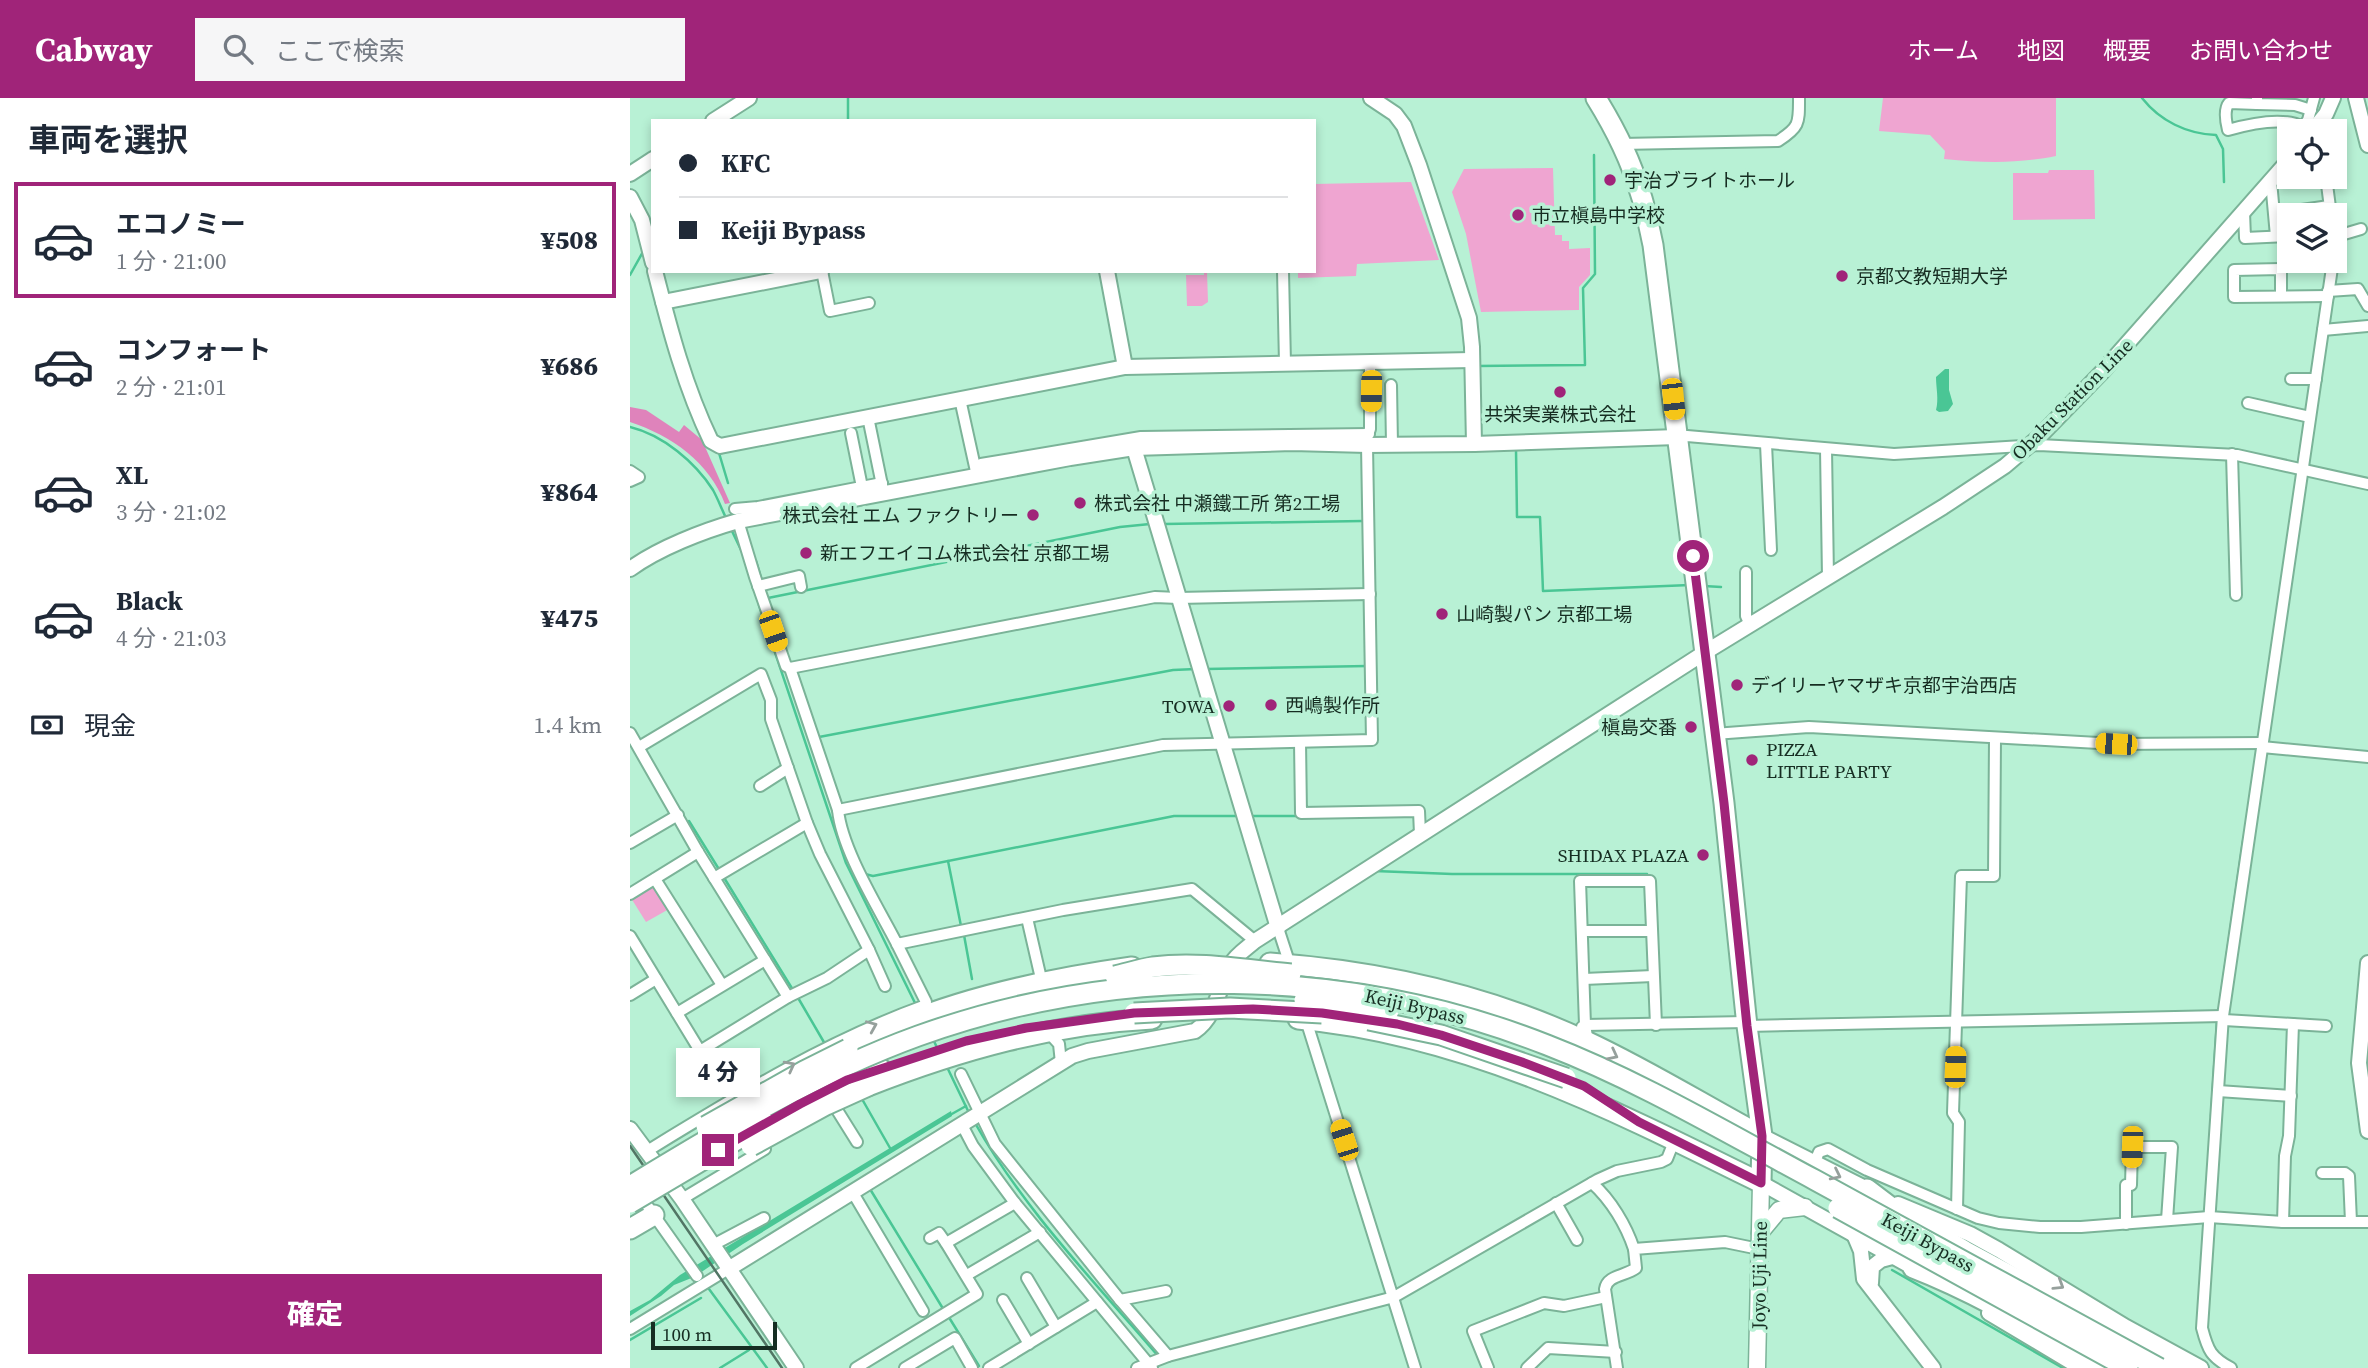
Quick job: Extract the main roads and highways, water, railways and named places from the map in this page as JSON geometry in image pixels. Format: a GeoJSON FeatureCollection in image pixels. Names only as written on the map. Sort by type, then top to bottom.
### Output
{"type":"FeatureCollection","features":[{"type":"Feature","properties":{"kind":"highway"},"geometry":{"type":"LineString","coordinates":[[630,1219],[772,1134],[935,1065],[1020,1037],[1048,1032],[1122,1021],[1209,1017],[1306,1020],[1399,1036],[1470,1055],[1542,1081],[1639,1122],[1761,1183],[1762,1136],[1697,586],[1653,245],[1640,191],[1621,144],[1596,98]]}},
{"type":"Feature","properties":{"kind":"highway"},"geometry":{"type":"LineString","coordinates":[[630,1172],[760,1095],[834,1047],[923,1014],[1042,983],[1143,965],[1232,962],[1290,965],[1386,977],[1452,992],[1514,1011],[1582,1036],[1762,1136]]}},
{"type":"Feature","properties":{"kind":"highway"},"geometry":{"type":"LineString","coordinates":[[923,1014],[1157,967],[1235,967],[1387,988],[1582,1036]]}},
{"type":"Feature","properties":{"kind":"highway","name":"Keiji Bypass"},"geometry":{"type":"LineString","coordinates":[[630,1186],[802,1088],[854,1062],[923,1014],[997,1012],[1055,999],[1171,985],[1257,984],[1311,987],[1383,997],[1446,1011],[1550,1046],[1652,1093],[2159,1368]]}},
{"type":"Feature","properties":{"kind":"highway","name":"Keiji Bypass"},"geometry":{"type":"LineString","coordinates":[[630,1203],[759,1126],[847,1080],[912,1052],[988,1027],[1065,1010],[1194,997],[1271,997],[1354,1006],[1416,1017],[1480,1034],[1531,1053],[1646,1104],[2128,1368]]}},
{"type":"Feature","properties":{"kind":"highway"},"geometry":{"type":"LineString","coordinates":[[847,1080],[966,1041],[1026,1028],[1134,1013],[1230,1008],[1298,1011],[1397,1024],[1452,1038],[1566,1078],[1604,1098],[1639,1122]]}},
{"type":"Feature","properties":{"kind":"highway"},"geometry":{"type":"LineString","coordinates":[[1713,1109],[1732,1110],[1740,1107],[1755,1087]]}},
{"type":"Feature","properties":{"kind":"highway"},"geometry":{"type":"LineString","coordinates":[[1867,1189],[1896,1212],[1965,1251],[2118,1333],[2193,1367]]}},
{"type":"Feature","properties":{"kind":"highway"},"geometry":{"type":"LineString","coordinates":[[630,1229],[654,1215]]}},
{"type":"Feature","properties":{"kind":"highway"},"geometry":{"type":"LineString","coordinates":[[1913,1268],[1980,1298],[2095,1367]]}},
{"type":"Feature","properties":{"kind":"main road","name":"Joyo Uji Line"},"geometry":{"type":"LineString","coordinates":[[1757,1368],[1761,1183]]}},
{"type":"Feature","properties":{"kind":"main road"},"geometry":{"type":"LineString","coordinates":[[1760,1241],[1780,1210],[1805,1207]]}},
{"type":"Feature","properties":{"kind":"waterway"},"geometry":{"type":"LineString","coordinates":[[848,98],[848,119]]}},
{"type":"Feature","properties":{"kind":"waterway"},"geometry":{"type":"LineString","coordinates":[[2142,98],[2157,113],[2175,125],[2216,135],[2223,149],[2224,182]]}},
{"type":"Feature","properties":{"kind":"waterway"},"geometry":{"type":"LineString","coordinates":[[1477,366],[1585,365],[1583,288],[1595,274],[1594,155]]}},
{"type":"Feature","properties":{"kind":"waterway"},"geometry":{"type":"LineString","coordinates":[[630,275],[644,250]]}},
{"type":"Feature","properties":{"kind":"waterway"},"geometry":{"type":"LineString","coordinates":[[630,427],[654,436],[688,460],[713,490],[727,520]]}},
{"type":"Feature","properties":{"kind":"waterway"},"geometry":{"type":"LineString","coordinates":[[1516,450],[1517,517],[1540,517],[1543,591],[1690,585]]}},
{"type":"Feature","properties":{"kind":"waterway"},"geometry":{"type":"LineString","coordinates":[[722,453],[719,453],[728,483]]}},
{"type":"Feature","properties":{"kind":"waterway"},"geometry":{"type":"LineString","coordinates":[[886,486],[969,470]]}},
{"type":"Feature","properties":{"kind":"waterway"},"geometry":{"type":"LineString","coordinates":[[1164,524],[1363,521]]}},
{"type":"Feature","properties":{"kind":"waterway"},"geometry":{"type":"LineString","coordinates":[[768,598],[1120,527],[1150,524]]}},
{"type":"Feature","properties":{"kind":"waterway"},"geometry":{"type":"LineString","coordinates":[[731,529],[742,552]]}},
{"type":"Feature","properties":{"kind":"waterway"},"geometry":{"type":"LineString","coordinates":[[756,561],[762,581]]}},
{"type":"Feature","properties":{"kind":"waterway"},"geometry":{"type":"LineString","coordinates":[[1704,586],[1721,587]]}},
{"type":"Feature","properties":{"kind":"waterway"},"geometry":{"type":"LineString","coordinates":[[759,605],[846,863],[916,1005]]}},
{"type":"Feature","properties":{"kind":"waterway"},"geometry":{"type":"LineString","coordinates":[[1206,669],[1367,666]]}},
{"type":"Feature","properties":{"kind":"waterway"},"geometry":{"type":"LineString","coordinates":[[819,737],[1173,670],[1196,669]]}},
{"type":"Feature","properties":{"kind":"waterway"},"geometry":{"type":"LineString","coordinates":[[865,874],[873,876],[1174,816],[1240,816]]}},
{"type":"Feature","properties":{"kind":"waterway"},"geometry":{"type":"LineString","coordinates":[[1250,816],[1300,816]]}},
{"type":"Feature","properties":{"kind":"waterway"},"geometry":{"type":"LineString","coordinates":[[689,821],[720,871]]}},
{"type":"Feature","properties":{"kind":"waterway"},"geometry":{"type":"LineString","coordinates":[[2221,994],[2243,841]]}},
{"type":"Feature","properties":{"kind":"waterway"},"geometry":{"type":"LineString","coordinates":[[948,861],[961,926]]}},
{"type":"Feature","properties":{"kind":"waterway"},"geometry":{"type":"LineString","coordinates":[[1375,871],[1452,874],[1647,874]]}},
{"type":"Feature","properties":{"kind":"waterway"},"geometry":{"type":"LineString","coordinates":[[723,876],[793,990]]}},
{"type":"Feature","properties":{"kind":"waterway"},"geometry":{"type":"LineString","coordinates":[[964,935],[972,979]]}},
{"type":"Feature","properties":{"kind":"waterway"},"geometry":{"type":"LineString","coordinates":[[797,996],[825,1044]]}},
{"type":"Feature","properties":{"kind":"waterway"},"geometry":{"type":"LineString","coordinates":[[2211,1116],[2217,1021]]}},
{"type":"Feature","properties":{"kind":"waterway"},"geometry":{"type":"LineString","coordinates":[[933,1039],[939,1052]]}},
{"type":"Feature","properties":{"kind":"waterway"},"geometry":{"type":"LineString","coordinates":[[947,1067],[970,1115]]}},
{"type":"Feature","properties":{"kind":"waterway"},"geometry":{"type":"LineString","coordinates":[[862,1099],[890,1148]]}},
{"type":"Feature","properties":{"kind":"waterway"},"geometry":{"type":"LineString","coordinates":[[950,1115],[966,1106]]}},
{"type":"Feature","properties":{"kind":"waterway"},"geometry":{"type":"LineString","coordinates":[[975,1123],[1015,1186],[1159,1357]]}},
{"type":"Feature","properties":{"kind":"waterway"},"geometry":{"type":"LineString","coordinates":[[870,1189],[942,1307]]}},
{"type":"Feature","properties":{"kind":"waterway"},"geometry":{"type":"LineString","coordinates":[[1892,1270],[2063,1368]]}},
{"type":"Feature","properties":{"kind":"waterway"},"geometry":{"type":"LineString","coordinates":[[709,1289],[767,1368]]}},
{"type":"Feature","properties":{"kind":"waterway"},"geometry":{"type":"LineString","coordinates":[[630,1340],[701,1298]]}},
{"type":"Feature","properties":{"kind":"waterway"},"geometry":{"type":"LineString","coordinates":[[950,1319],[979,1366]]}},
{"type":"Feature","properties":{"kind":"waterway"},"geometry":{"type":"LineString","coordinates":[[720,1368],[749,1350]]}},
{"type":"Feature","properties":{"kind":"railway"},"geometry":{"type":"LineString","coordinates":[[630,1146],[782,1368]]}},
{"type":"Feature","properties":{"kind":"place","name":"宇治ブライトホール"},"geometry":{"type":"Point","coordinates":[1610,180]}},
{"type":"Feature","properties":{"kind":"place","name":"市立槇島中学校"},"geometry":{"type":"Point","coordinates":[1518,215]}},
{"type":"Feature","properties":{"kind":"place","name":"京都文教短期大学"},"geometry":{"type":"Point","coordinates":[1842,276]}},
{"type":"Feature","properties":{"kind":"place","name":"共栄実業株式会社"},"geometry":{"type":"Point","coordinates":[1560,392]}},
{"type":"Feature","properties":{"kind":"place","name":"株式会社 中瀬鐵工所 第2工場"},"geometry":{"type":"Point","coordinates":[1080,503]}},
{"type":"Feature","properties":{"kind":"place","name":"株式会社 エム ファクトリー"},"geometry":{"type":"Point","coordinates":[1033,515]}},
{"type":"Feature","properties":{"kind":"place","name":"新エフエイコム株式会社 京都工場"},"geometry":{"type":"Point","coordinates":[806,553]}},
{"type":"Feature","properties":{"kind":"place","name":"山崎製パン 京都工場"},"geometry":{"type":"Point","coordinates":[1442,614]}},
{"type":"Feature","properties":{"kind":"place","name":"デイリーヤマザキ京都宇治西店"},"geometry":{"type":"Point","coordinates":[1737,685]}},
{"type":"Feature","properties":{"kind":"place","name":"西嶋製作所"},"geometry":{"type":"Point","coordinates":[1271,705]}},
{"type":"Feature","properties":{"kind":"place","name":"TOWA"},"geometry":{"type":"Point","coordinates":[1229,706]}},
{"type":"Feature","properties":{"kind":"place","name":"槇島交番"},"geometry":{"type":"Point","coordinates":[1691,727]}},
{"type":"Feature","properties":{"kind":"place","name":"PIZZA LITTLE PARTY"},"geometry":{"type":"Point","coordinates":[1752,760]}},
{"type":"Feature","properties":{"kind":"place","name":"SHIDAX PLAZA"},"geometry":{"type":"Point","coordinates":[1703,855]}}]}
